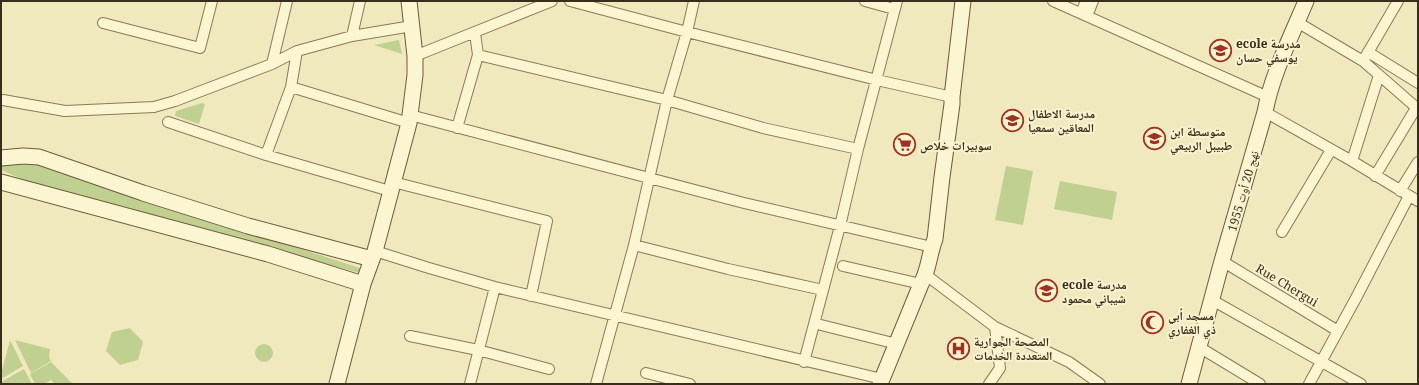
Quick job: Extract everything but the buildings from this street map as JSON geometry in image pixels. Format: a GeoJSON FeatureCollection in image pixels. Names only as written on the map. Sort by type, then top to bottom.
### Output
{"type":"FeatureCollection","features":[{"type":"Feature","properties":{"kind":"street"},"geometry":{"type":"LineString","coordinates":[[103,23],[200,48],[212,1]]}},
{"type":"Feature","properties":{"kind":"street"},"geometry":{"type":"LineString","coordinates":[[272,64],[287,1]]}},
{"type":"Feature","properties":{"kind":"street"},"geometry":{"type":"LineString","coordinates":[[352,36],[360,1]]}},
{"type":"Feature","properties":{"kind":"street"},"geometry":{"type":"LineString","coordinates":[[336,384],[363,284],[374,255],[409,119],[415,75],[415,56],[409,1]]}},
{"type":"Feature","properties":{"kind":"street"},"geometry":{"type":"LineString","coordinates":[[415,56],[552,1]]}},
{"type":"Feature","properties":{"kind":"street"},"geometry":{"type":"LineString","coordinates":[[570,1],[876,80],[952,97]]}},
{"type":"Feature","properties":{"kind":"street"},"geometry":{"type":"LineString","coordinates":[[596,384],[634,245],[667,100],[687,32],[694,1]]}},
{"type":"Feature","properties":{"kind":"street"},"geometry":{"type":"LineString","coordinates":[[804,362],[896,5],[865,1]]}},
{"type":"Feature","properties":{"kind":"street"},"geometry":{"type":"LineString","coordinates":[[1,158],[23,156],[39,157],[143,193],[248,226],[374,255],[495,287],[881,382],[924,280],[935,240],[963,1]]}},
{"type":"Feature","properties":{"kind":"street"},"geometry":{"type":"LineString","coordinates":[[1053,1],[1268,97]]}},
{"type":"Feature","properties":{"kind":"street"},"geometry":{"type":"LineString","coordinates":[[1084,14],[1086,1]]}},
{"type":"Feature","properties":{"kind":"street"},"geometry":{"type":"LineString","coordinates":[[1084,14],[1093,1]]}},
{"type":"Feature","properties":{"kind":"street","name":"نهج 20 أوت 1955"},"geometry":{"type":"LineString","coordinates":[[1189,384],[1268,97],[1282,57],[1306,1]]}},
{"type":"Feature","properties":{"kind":"street"},"geometry":{"type":"LineString","coordinates":[[1365,57],[1398,1]]}},
{"type":"Feature","properties":{"kind":"street"},"geometry":{"type":"LineString","coordinates":[[1297,22],[1418,83]]}},
{"type":"Feature","properties":{"kind":"street"},"geometry":{"type":"LineString","coordinates":[[3,100],[65,111],[154,107],[175,101],[272,64],[297,52],[352,36],[412,26]]}},
{"type":"Feature","properties":{"kind":"street"},"geometry":{"type":"LineString","coordinates":[[457,128],[478,55],[475,33]]}},
{"type":"Feature","properties":{"kind":"street"},"geometry":{"type":"LineString","coordinates":[[266,155],[291,87],[297,52]]}},
{"type":"Feature","properties":{"kind":"street"},"geometry":{"type":"LineString","coordinates":[[478,55],[667,100],[763,128],[858,149]]}},
{"type":"Feature","properties":{"kind":"street"},"geometry":{"type":"LineString","coordinates":[[1365,57],[1379,75],[1417,109],[1375,176]]}},
{"type":"Feature","properties":{"kind":"street"},"geometry":{"type":"LineString","coordinates":[[1352,162],[1379,75]]}},
{"type":"Feature","properties":{"kind":"street"},"geometry":{"type":"LineString","coordinates":[[291,87],[409,119],[457,128],[744,203],[932,247]]}},
{"type":"Feature","properties":{"kind":"street"},"geometry":{"type":"LineString","coordinates":[[1265,112],[1414,199],[1309,384]]}},
{"type":"Feature","properties":{"kind":"street"},"geometry":{"type":"LineString","coordinates":[[168,122],[266,155],[392,186],[547,221],[531,296]]}},
{"type":"Feature","properties":{"kind":"street"},"geometry":{"type":"LineString","coordinates":[[1282,232],[1331,150]]}},
{"type":"Feature","properties":{"kind":"street"},"geometry":{"type":"LineString","coordinates":[[1400,191],[1418,162]]}},
{"type":"Feature","properties":{"kind":"street"},"geometry":{"type":"LineString","coordinates":[[1,182],[268,254],[363,284]]}},
{"type":"Feature","properties":{"kind":"street"},"geometry":{"type":"LineString","coordinates":[[634,245],[728,269],[823,290]]}},
{"type":"Feature","properties":{"kind":"street","name":"Rue Chergui"},"geometry":{"type":"LineString","coordinates":[[1222,261],[1338,331]]}},
{"type":"Feature","properties":{"kind":"street"},"geometry":{"type":"LineString","coordinates":[[843,266],[924,280],[995,327],[1069,362],[1100,384]]}},
{"type":"Feature","properties":{"kind":"street"},"geometry":{"type":"LineString","coordinates":[[470,384],[495,287]]}},
{"type":"Feature","properties":{"kind":"street"},"geometry":{"type":"LineString","coordinates":[[1212,300],[1361,384]]}},
{"type":"Feature","properties":{"kind":"street"},"geometry":{"type":"LineString","coordinates":[[821,325],[897,344]]}},
{"type":"Feature","properties":{"kind":"street"},"geometry":{"type":"LineString","coordinates":[[989,384],[1000,368],[995,327]]}},
{"type":"Feature","properties":{"kind":"street"},"geometry":{"type":"LineString","coordinates":[[410,336],[478,350],[549,369]]}},
{"type":"Feature","properties":{"kind":"street"},"geometry":{"type":"LineString","coordinates":[[1199,347],[1260,384]]}},
{"type":"Feature","properties":{"kind":"street"},"geometry":{"type":"LineString","coordinates":[[646,374],[690,384]]}},
{"type":"Feature","properties":{"kind":"green space"},"geometry":{"type":"Polygon","coordinates":[[[399,40],[402,54],[374,45],[399,40]]]}},
{"type":"Feature","properties":{"kind":"green space"},"geometry":{"type":"Polygon","coordinates":[[[202,103],[205,104],[199,124],[175,116],[176,111],[202,103]]]}},
{"type":"Feature","properties":{"kind":"green space"},"geometry":{"type":"Polygon","coordinates":[[[26,160],[362,269],[360,273],[83,200],[26,181],[1,170],[1,162],[26,160]]]}},
{"type":"Feature","properties":{"kind":"green space"},"geometry":{"type":"Polygon","coordinates":[[[1006,166],[1033,171],[1023,225],[995,220],[1006,166]]]}},
{"type":"Feature","properties":{"kind":"green space"},"geometry":{"type":"Polygon","coordinates":[[[1060,181],[1117,192],[1112,220],[1054,209],[1060,181]]]}},
{"type":"Feature","properties":{"kind":"green space"},"geometry":{"type":"Polygon","coordinates":[[[130,328],[143,342],[138,360],[120,365],[106,351],[112,332],[130,328]]]}},
{"type":"Feature","properties":{"kind":"green space"},"geometry":{"type":"Polygon","coordinates":[[[10,340],[23,366],[1,379],[1,374],[10,340]]]}},
{"type":"Feature","properties":{"kind":"green space"},"geometry":{"type":"Polygon","coordinates":[[[15,340],[50,349],[49,357],[51,361],[31,373],[15,340]]]}},
{"type":"Feature","properties":{"kind":"green space"},"geometry":{"type":"Polygon","coordinates":[[[260,344],[268,344],[273,349],[271,360],[268,362],[260,362],[255,357],[255,349],[260,344]]]}},
{"type":"Feature","properties":{"kind":"green space"},"geometry":{"type":"Polygon","coordinates":[[[51,362],[73,384],[55,384],[51,380],[44,384],[35,384],[30,374],[51,362]]]}},
{"type":"Feature","properties":{"kind":"green space"},"geometry":{"type":"Polygon","coordinates":[[[24,369],[32,384],[1,384],[1,382],[24,369]]]}},
{"type":"Feature","properties":{"kind":"place","name":"ecole مدرسة يوسفي حسان"},"geometry":{"type":"Point","coordinates":[1221,50]}},
{"type":"Feature","properties":{"kind":"place","name":"مدرسة الاطفال المعاقين سمعيا"},"geometry":{"type":"Point","coordinates":[1013,120]}},
{"type":"Feature","properties":{"kind":"place","name":"متوسطة ابن طبيبل الربيعي"},"geometry":{"type":"Point","coordinates":[1154,138]}},
{"type":"Feature","properties":{"kind":"place","name":"سوبيرات خلاص"},"geometry":{"type":"Point","coordinates":[905,145]}},
{"type":"Feature","properties":{"kind":"place","name":"ecole مدرسة شيباني محمود"},"geometry":{"type":"Point","coordinates":[1047,291]}},
{"type":"Feature","properties":{"kind":"place","name":"مسجد أبي ذي الغفاري"},"geometry":{"type":"Point","coordinates":[1153,322]}},
{"type":"Feature","properties":{"kind":"place","name":"المصحة الجوارية المتعددة الخدمات"},"geometry":{"type":"Point","coordinates":[958,348]}}]}
